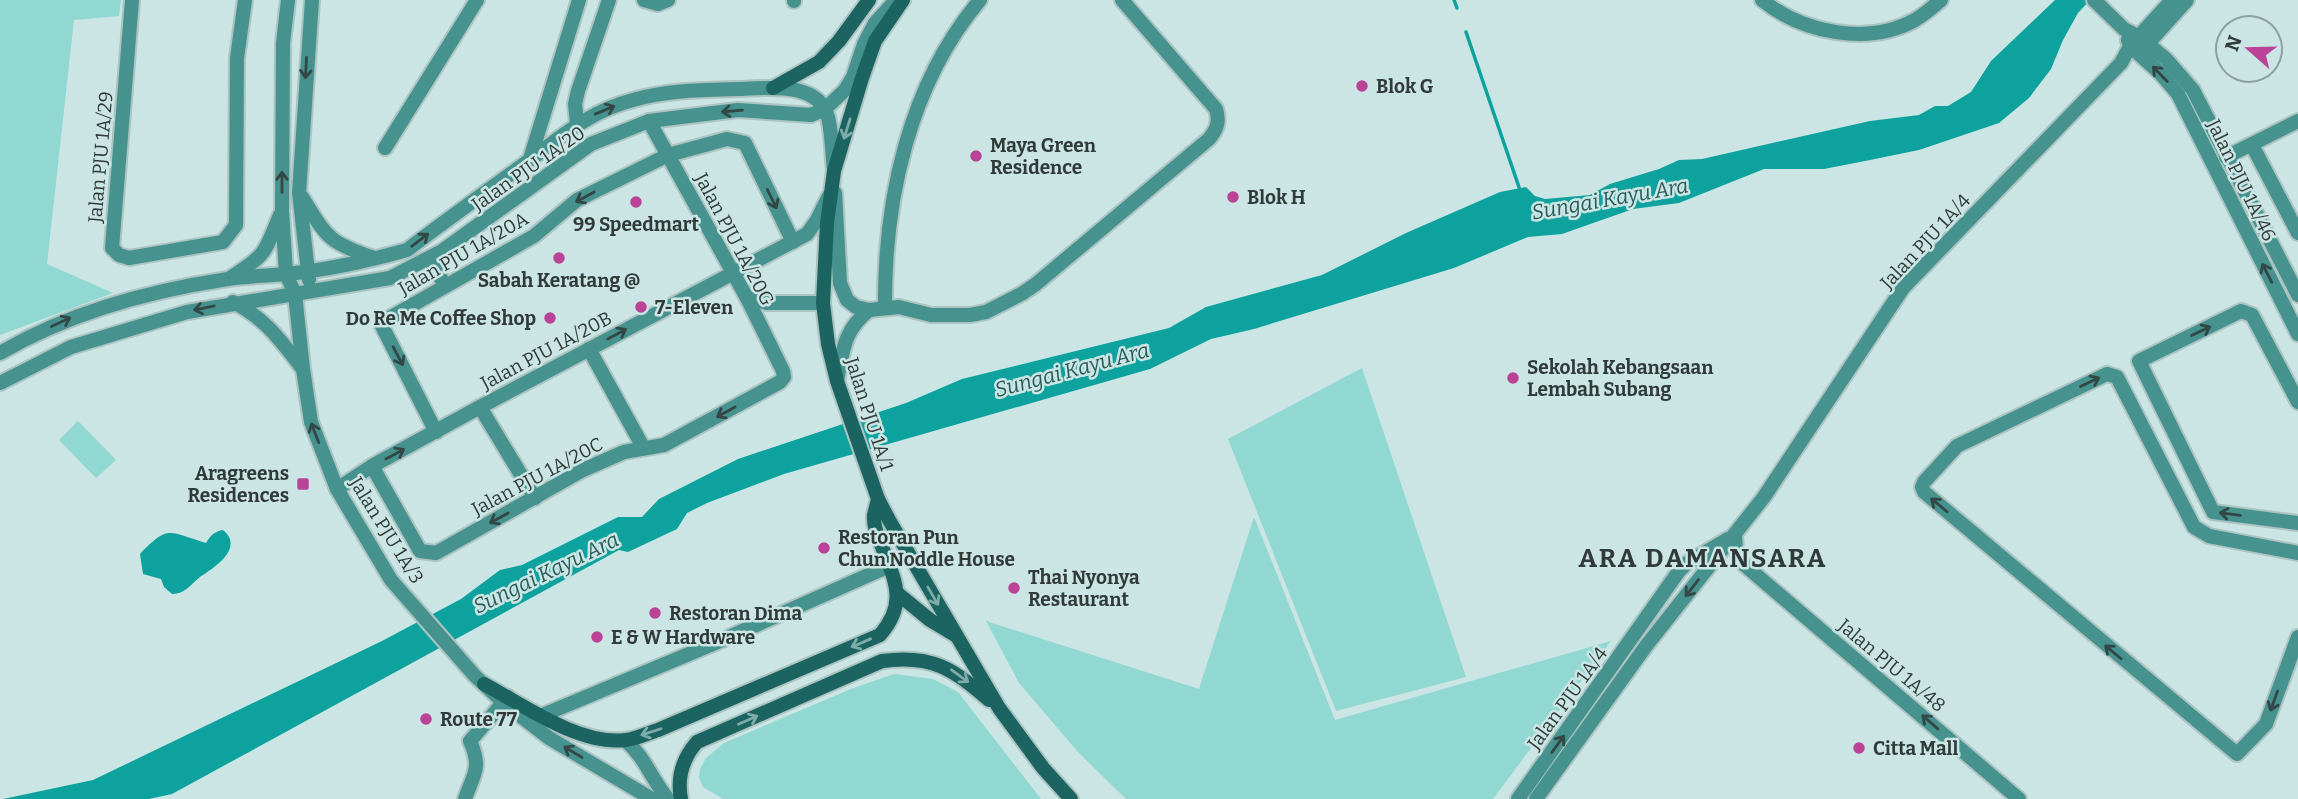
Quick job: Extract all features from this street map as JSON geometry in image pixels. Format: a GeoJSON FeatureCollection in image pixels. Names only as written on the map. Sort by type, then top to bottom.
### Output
{"type":"FeatureCollection","features":[{"type":"Feature","properties":{"kind":"main road"},"geometry":{"type":"LineString","coordinates":[[773,88],[819,62],[839,41],[869,0]]}},
{"type":"Feature","properties":{"kind":"main road","name":"Jalan PJU 1A/1"},"geometry":{"type":"LineString","coordinates":[[903,0],[875,41],[834,171],[830,192],[823,303],[828,344],[837,381],[877,496],[999,708],[1043,768],[1071,799]]}},
{"type":"Feature","properties":{"kind":"main road"},"geometry":{"type":"LineString","coordinates":[[484,684],[506,700],[583,734],[625,740],[657,730],[880,635],[892,621],[897,607],[897,593],[875,530],[877,496]]}},
{"type":"Feature","properties":{"kind":"main road"},"geometry":{"type":"LineString","coordinates":[[897,593],[930,620],[957,637]]}},
{"type":"Feature","properties":{"kind":"main road"},"geometry":{"type":"LineString","coordinates":[[681,799],[681,772],[697,742],[882,662],[902,659],[949,668],[999,708]]}},
{"type":"Feature","properties":{"kind":"street","name":"Jalan PJU 1A/29"},"geometry":{"type":"LineString","coordinates":[[132,0],[112,248],[119,255],[129,258],[223,243],[236,225],[237,58],[245,0]]}},
{"type":"Feature","properties":{"kind":"street"},"geometry":{"type":"LineString","coordinates":[[288,0],[283,43],[282,211],[286,274],[302,293]]}},
{"type":"Feature","properties":{"kind":"street"},"geometry":{"type":"LineString","coordinates":[[308,272],[299,193],[312,0]]}},
{"type":"Feature","properties":{"kind":"street"},"geometry":{"type":"LineString","coordinates":[[385,148],[477,0]]}},
{"type":"Feature","properties":{"kind":"street","name":"Jalan PJU 1A/20"},"geometry":{"type":"LineString","coordinates":[[530,159],[579,0]]}},
{"type":"Feature","properties":{"kind":"street"},"geometry":{"type":"LineString","coordinates":[[577,123],[575,104],[578,91],[609,0]]}},
{"type":"Feature","properties":{"kind":"street"},"geometry":{"type":"LineString","coordinates":[[644,0],[662,4],[668,0]]}},
{"type":"Feature","properties":{"kind":"street"},"geometry":{"type":"LineString","coordinates":[[896,0],[875,23],[845,90],[825,109],[834,171],[840,283],[847,300],[856,307],[869,310],[885,307],[908,308],[931,315],[946,316],[986,312],[1023,293],[1209,139],[1216,129],[1219,119],[1216,110],[1122,0]]}},
{"type":"Feature","properties":{"kind":"street"},"geometry":{"type":"LineString","coordinates":[[885,307],[893,197],[916,111],[946,49],[980,0]]}},
{"type":"Feature","properties":{"kind":"street"},"geometry":{"type":"LineString","coordinates":[[1762,0],[1787,17],[1803,23],[1825,30],[1854,34],[1901,26],[1915,20],[1941,0]]}},
{"type":"Feature","properties":{"kind":"street"},"geometry":{"type":"LineString","coordinates":[[2094,0],[2139,45]]}},
{"type":"Feature","properties":{"kind":"street"},"geometry":{"type":"LineString","coordinates":[[2139,45],[2172,0]]}},
{"type":"Feature","properties":{"kind":"street"},"geometry":{"type":"LineString","coordinates":[[2139,45],[2160,29],[2187,0]]}},
{"type":"Feature","properties":{"kind":"street"},"geometry":{"type":"LineString","coordinates":[[2160,29],[2163,56]]}},
{"type":"Feature","properties":{"kind":"street","name":"Jalan PJU 1A/46"},"geometry":{"type":"LineString","coordinates":[[2139,45],[2163,56],[2193,90],[2298,295]]}},
{"type":"Feature","properties":{"kind":"street","name":"Jalan PJU 1A/46"},"geometry":{"type":"LineString","coordinates":[[2139,45],[2178,94],[2298,334]]}},
{"type":"Feature","properties":{"kind":"street","name":"Jalan PJU 1A/4"},"geometry":{"type":"LineString","coordinates":[[1536,799],[1641,653],[1764,497],[1903,288],[2139,45]]}},
{"type":"Feature","properties":{"kind":"street","name":"Jalan PJU 1A/20"},"geometry":{"type":"LineString","coordinates":[[0,353],[69,318],[136,297],[228,279],[308,272],[407,250],[577,123],[634,99],[686,91],[793,89],[813,95],[825,109],[800,116],[782,112],[738,110],[649,121],[591,144],[518,199],[429,258],[390,278],[233,302],[187,312],[71,347],[0,383]]}},
{"type":"Feature","properties":{"kind":"street","name":"Jalan PJU 1A/20G"},"geometry":{"type":"LineString","coordinates":[[649,121],[747,298],[784,377]]}},
{"type":"Feature","properties":{"kind":"street"},"geometry":{"type":"LineString","coordinates":[[2226,157],[2298,121]]}},
{"type":"Feature","properties":{"kind":"street","name":"Jalan PJU 1A/20A"},"geometry":{"type":"LineString","coordinates":[[436,432],[382,326],[384,321],[534,236],[578,200],[668,155],[727,139],[745,144],[793,242]]}},
{"type":"Feature","properties":{"kind":"street"},"geometry":{"type":"LineString","coordinates":[[2252,145],[2298,233]]}},
{"type":"Feature","properties":{"kind":"street","name":"Jalan PJU 1A/20B"},"geometry":{"type":"LineString","coordinates":[[337,489],[372,466],[480,407],[807,234],[830,192]]}},
{"type":"Feature","properties":{"kind":"street"},"geometry":{"type":"LineString","coordinates":[[299,193],[331,240],[349,250],[376,259]]}},
{"type":"Feature","properties":{"kind":"street"},"geometry":{"type":"LineString","coordinates":[[228,279],[260,259],[270,243],[282,211]]}},
{"type":"Feature","properties":{"kind":"street"},"geometry":{"type":"LineString","coordinates":[[429,258],[445,285]]}},
{"type":"Feature","properties":{"kind":"street","name":"Jalan PJU 1A/3"},"geometry":{"type":"LineString","coordinates":[[308,272],[302,293],[303,369],[311,422],[337,489],[391,580],[472,674],[484,684]]}},
{"type":"Feature","properties":{"kind":"street"},"geometry":{"type":"LineString","coordinates":[[747,298],[767,303],[823,303]]}},
{"type":"Feature","properties":{"kind":"street"},"geometry":{"type":"LineString","coordinates":[[233,302],[247,309],[271,328],[303,369]]}},
{"type":"Feature","properties":{"kind":"street"},"geometry":{"type":"LineString","coordinates":[[837,381],[850,328],[869,310]]}},
{"type":"Feature","properties":{"kind":"street"},"geometry":{"type":"LineString","coordinates":[[2298,402],[2252,315],[2241,312],[2139,361],[2213,512],[2298,523]]}},
{"type":"Feature","properties":{"kind":"street"},"geometry":{"type":"LineString","coordinates":[[589,349],[643,447]]}},
{"type":"Feature","properties":{"kind":"street"},"geometry":{"type":"LineString","coordinates":[[2298,553],[2209,536],[2194,527],[2117,377],[2112,374],[2107,374],[1957,446],[1922,487],[1924,492],[1945,510],[2236,754],[2266,724],[2298,637]]}},
{"type":"Feature","properties":{"kind":"street","name":"Jalan PJU 1A/20C"},"geometry":{"type":"LineString","coordinates":[[372,466],[420,551],[436,553],[583,470],[624,452],[664,445],[780,382],[784,377]]}},
{"type":"Feature","properties":{"kind":"street"},"geometry":{"type":"LineString","coordinates":[[480,407],[535,498]]}},
{"type":"Feature","properties":{"kind":"street"},"geometry":{"type":"LineString","coordinates":[[1735,535],[1736,550],[1741,562]]}},
{"type":"Feature","properties":{"kind":"street","name":"Jalan PJU 1A/4"},"geometry":{"type":"LineString","coordinates":[[1518,799],[1679,571],[1686,563],[1735,535]]}},
{"type":"Feature","properties":{"kind":"street"},"geometry":{"type":"LineString","coordinates":[[1715,561],[1728,559],[1741,562]]}},
{"type":"Feature","properties":{"kind":"street","name":"Jalan PJU 1A/48"},"geometry":{"type":"LineString","coordinates":[[1741,562],[2018,799]]}},
{"type":"Feature","properties":{"kind":"street"},"geometry":{"type":"LineString","coordinates":[[543,715],[720,641],[889,565]]}},
{"type":"Feature","properties":{"kind":"street"},"geometry":{"type":"LineString","coordinates":[[465,799],[477,765],[470,741],[506,700],[549,738],[652,799]]}},
{"type":"Feature","properties":{"kind":"street"},"geometry":{"type":"LineString","coordinates":[[625,740],[639,751],[655,784],[668,799]]}},
{"type":"Feature","properties":{"kind":"shaded area"},"geometry":{"type":"Polygon","coordinates":[[[0,0],[121,0],[119,16],[74,20],[47,264],[113,293],[0,335],[0,0]]]}},
{"type":"Feature","properties":{"kind":"shaded area"},"geometry":{"type":"Polygon","coordinates":[[[1362,368],[1466,677],[1336,711],[1228,439],[1362,368]]]}},
{"type":"Feature","properties":{"kind":"shaded area"},"geometry":{"type":"Polygon","coordinates":[[[78,421],[116,460],[96,478],[59,440],[78,421]]]}},
{"type":"Feature","properties":{"kind":"shaded area"},"geometry":{"type":"Polygon","coordinates":[[[1254,517],[1335,720],[1611,641],[1493,799],[1126,799],[1078,752],[1019,683],[986,621],[1199,689],[1254,517]]]}},
{"type":"Feature","properties":{"kind":"shaded area"},"geometry":{"type":"Polygon","coordinates":[[[894,674],[933,679],[958,692],[1041,799],[723,799],[703,787],[699,778],[700,769],[706,758],[724,743],[851,689],[894,674]]]}},
{"type":"Feature","properties":{"kind":"water","name":"Sungai Kayu Ara"},"geometry":{"type":"Polygon","coordinates":[[[2055,0],[2090,0],[2078,13],[2051,69],[2029,98],[1999,123],[1919,150],[1865,161],[1824,169],[1764,169],[1679,203],[1633,209],[1562,234],[1528,237],[1454,268],[1254,329],[1211,339],[1150,369],[784,474],[687,513],[677,529],[628,552],[619,550],[172,794],[149,799],[3,799],[93,780],[382,641],[461,599],[500,570],[522,565],[618,517],[642,517],[659,499],[738,459],[906,403],[962,379],[1169,328],[1206,307],[1322,275],[1406,233],[1500,192],[1526,187],[1535,196],[1545,199],[1590,195],[1610,184],[1679,160],[1702,159],[1870,121],[1919,115],[1935,106],[1948,106],[1971,92],[1991,61],[2055,0]]]}},
{"type":"Feature","properties":{"kind":"water"},"geometry":{"type":"Polygon","coordinates":[[[223,530],[231,544],[225,557],[184,591],[172,594],[164,587],[161,579],[143,574],[140,554],[164,534],[176,534],[206,543],[213,534],[223,530]]]}},
{"type":"Feature","properties":{"kind":"waterway"},"geometry":{"type":"LineString","coordinates":[[1454,0],[1457,8]]}},
{"type":"Feature","properties":{"kind":"waterway"},"geometry":{"type":"LineString","coordinates":[[1466,32],[1521,193]]}},
{"type":"Feature","properties":{"kind":"place","name":"Blok G"},"geometry":{"type":"Point","coordinates":[1362,86]}},
{"type":"Feature","properties":{"kind":"place","name":"Maya Green Residence"},"geometry":{"type":"Point","coordinates":[976,156]}},
{"type":"Feature","properties":{"kind":"place","name":"Blok H"},"geometry":{"type":"Point","coordinates":[1233,197]}},
{"type":"Feature","properties":{"kind":"place","name":"99 Speedmart"},"geometry":{"type":"Point","coordinates":[636,202]}},
{"type":"Feature","properties":{"kind":"place","name":"Sabah Keratang @"},"geometry":{"type":"Point","coordinates":[559,258]}},
{"type":"Feature","properties":{"kind":"place","name":"7-Eleven"},"geometry":{"type":"Point","coordinates":[641,307]}},
{"type":"Feature","properties":{"kind":"place","name":"Do Re Me Coffee Shop"},"geometry":{"type":"Point","coordinates":[550,318]}},
{"type":"Feature","properties":{"kind":"place","name":"Sekolah Kebangsaan Lembah Subang"},"geometry":{"type":"Point","coordinates":[1513,378]}},
{"type":"Feature","properties":{"kind":"place","name":"Aragreens Residences"},"geometry":{"type":"Point","coordinates":[303,484]}},
{"type":"Feature","properties":{"kind":"place","name":"Restoran Pun Chun Noddle House"},"geometry":{"type":"Point","coordinates":[824,548]}},
{"type":"Feature","properties":{"kind":"place","name":"Thai Nyonya Restaurant"},"geometry":{"type":"Point","coordinates":[1014,588]}},
{"type":"Feature","properties":{"kind":"place","name":"Restoran Dima"},"geometry":{"type":"Point","coordinates":[655,613]}},
{"type":"Feature","properties":{"kind":"place","name":"E & W Hardware"},"geometry":{"type":"Point","coordinates":[597,637]}},
{"type":"Feature","properties":{"kind":"place","name":"Route 77"},"geometry":{"type":"Point","coordinates":[426,719]}},
{"type":"Feature","properties":{"kind":"place","name":"Citta Mall"},"geometry":{"type":"Point","coordinates":[1859,748]}},
{"type":"Feature","properties":{"kind":"district","name":"ARA DAMANSARA"},"geometry":{"type":"Point","coordinates":[1703,558]}}]}
